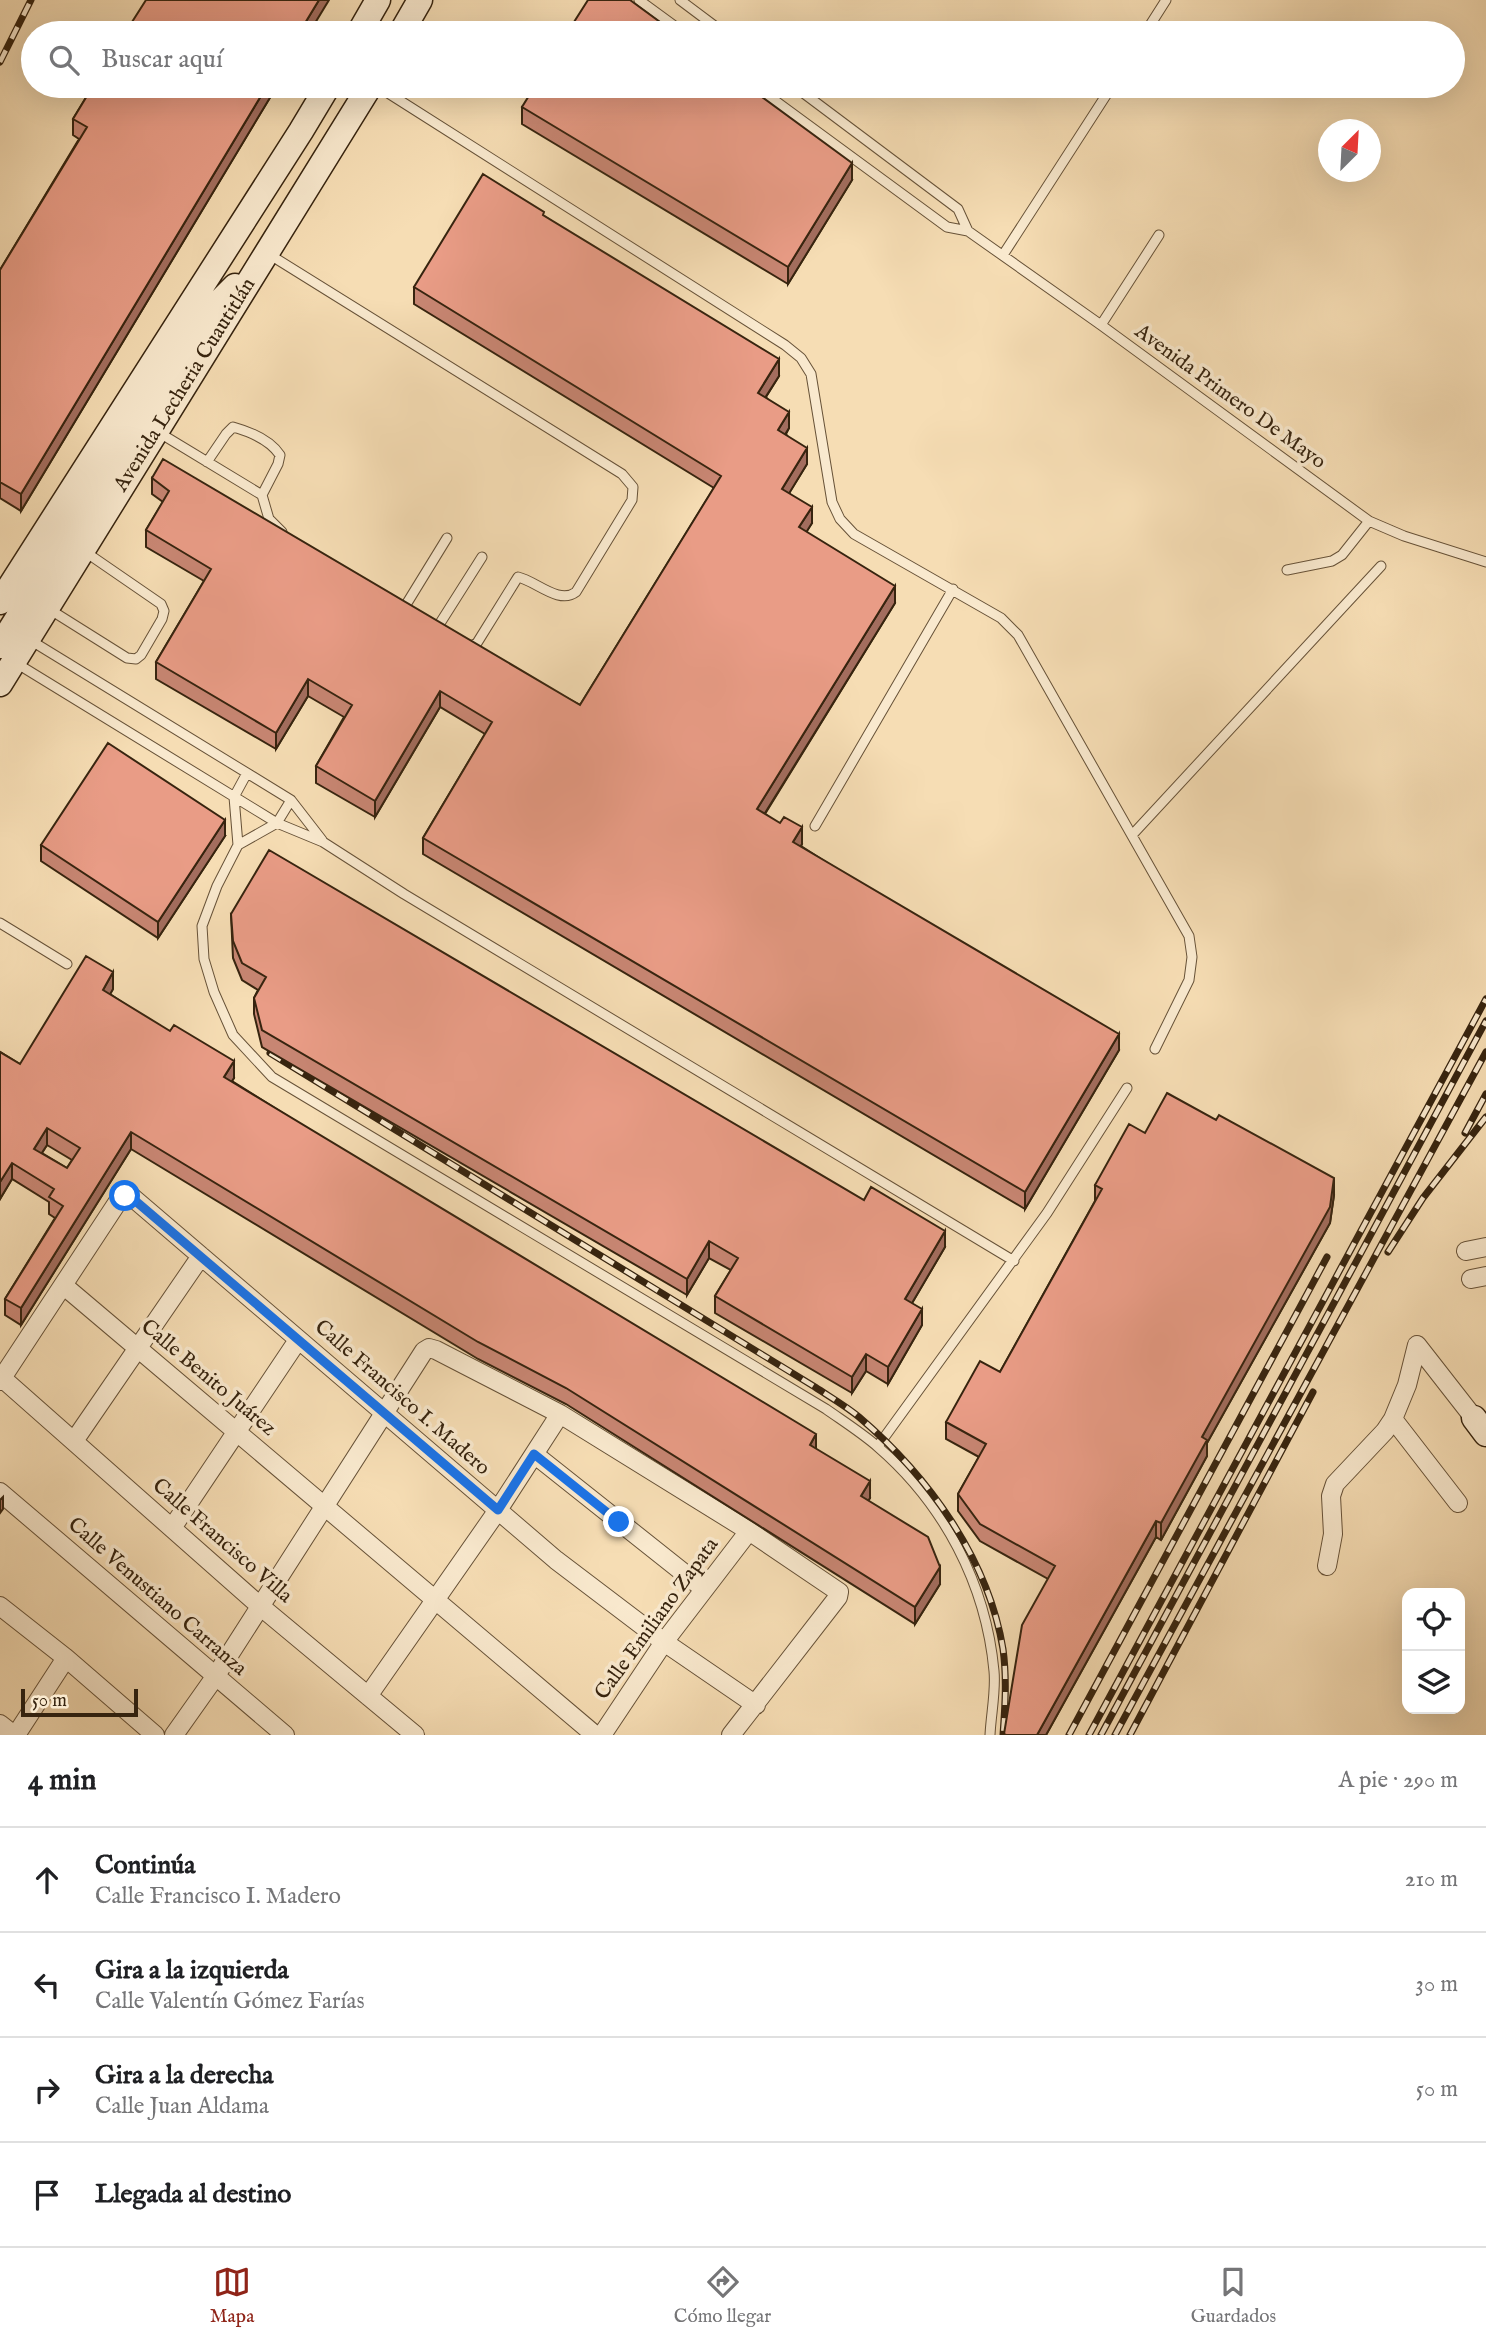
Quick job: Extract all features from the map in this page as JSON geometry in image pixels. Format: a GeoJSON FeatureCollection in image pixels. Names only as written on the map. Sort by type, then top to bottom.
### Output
{"type":"FeatureCollection","features":[{"type":"Feature","properties":{"kind":"main road"},"geometry":{"type":"LineString","coordinates":[[366,21],[378,0]]}},
{"type":"Feature","properties":{"kind":"main road"},"geometry":{"type":"LineString","coordinates":[[408,21],[420,0]]}},
{"type":"Feature","properties":{"kind":"main road","name":"Avenida Lecheria Cuautitlán"},"geometry":{"type":"LineString","coordinates":[[0,602],[321,98]]}},
{"type":"Feature","properties":{"kind":"main road","name":"Avenida Lecheria Cuautitlán"},"geometry":{"type":"LineString","coordinates":[[0,684],[7,654],[28,639],[83,550],[153,420],[267,253],[363,98]]}},
{"type":"Feature","properties":{"kind":"main road"},"geometry":{"type":"LineString","coordinates":[[7,654],[153,420]]}},
{"type":"Feature","properties":{"kind":"street","name":"Calle Francisco I. Madero"},"geometry":{"type":"LineString","coordinates":[[63,1285],[119,1200],[125,1196],[132,1198],[556,1560],[664,1642],[756,1705]]}},
{"type":"Feature","properties":{"kind":"street"},"geometry":{"type":"LineString","coordinates":[[1466,1251],[1486,1247]]}},
{"type":"Feature","properties":{"kind":"street"},"geometry":{"type":"LineString","coordinates":[[74,1441],[201,1256]]}},
{"type":"Feature","properties":{"kind":"street"},"geometry":{"type":"LineString","coordinates":[[1,1380],[63,1285]]}},
{"type":"Feature","properties":{"kind":"street","name":"Calle Benito Juárez"},"geometry":{"type":"LineString","coordinates":[[63,1285],[324,1506]]}},
{"type":"Feature","properties":{"kind":"street"},"geometry":{"type":"LineString","coordinates":[[172,1528],[298,1340]]}},
{"type":"Feature","properties":{"kind":"street"},"geometry":{"type":"LineString","coordinates":[[1327,1566],[1333,1534],[1331,1496],[1335,1484],[1385,1432],[1393,1419],[1417,1345],[1480,1426]]}},
{"type":"Feature","properties":{"kind":"street"},"geometry":{"type":"LineString","coordinates":[[174,1735],[215,1677],[424,1351],[429,1348],[560,1414],[835,1587],[839,1592],[838,1597],[756,1705],[739,1732]]}},
{"type":"Feature","properties":{"kind":"street","name":"Calle Francisco Villa"},"geometry":{"type":"LineString","coordinates":[[1,1380],[260,1606],[415,1735]]}},
{"type":"Feature","properties":{"kind":"street"},"geometry":{"type":"LineString","coordinates":[[368,1696],[498,1510],[560,1414]]}},
{"type":"Feature","properties":{"kind":"street"},"geometry":{"type":"LineString","coordinates":[[1393,1419],[1458,1503]]}},
{"type":"Feature","properties":{"kind":"street"},"geometry":{"type":"LineString","coordinates":[[534,1454],[704,1589]]}},
{"type":"Feature","properties":{"kind":"street","name":"Calle Venustiano Carranza"},"geometry":{"type":"LineString","coordinates":[[0,1492],[285,1735]]}},
{"type":"Feature","properties":{"kind":"street"},"geometry":{"type":"LineString","coordinates":[[324,1506],[595,1735]]}},
{"type":"Feature","properties":{"kind":"street","name":"Calle Emiliano Zapata"},"geometry":{"type":"LineString","coordinates":[[602,1735],[664,1642],[749,1531]]}},
{"type":"Feature","properties":{"kind":"street"},"geometry":{"type":"LineString","coordinates":[[0,1606],[66,1658],[155,1735]]}},
{"type":"Feature","properties":{"kind":"street"},"geometry":{"type":"LineString","coordinates":[[0,1724],[15,1735],[66,1658]]}},
{"type":"Feature","properties":{"kind":"lane"},"geometry":{"type":"LineString","coordinates":[[639,0],[668,21]]}},
{"type":"Feature","properties":{"kind":"lane"},"geometry":{"type":"LineString","coordinates":[[680,0],[708,21]]}},
{"type":"Feature","properties":{"kind":"lane"},"geometry":{"type":"LineString","coordinates":[[1153,21],[1166,0]]}},
{"type":"Feature","properties":{"kind":"lane"},"geometry":{"type":"LineString","coordinates":[[396,98],[785,345],[801,358],[811,374],[832,502],[840,519],[854,534],[1001,618],[1018,635],[1189,936],[1192,957],[1189,980],[1156,1049]]}},
{"type":"Feature","properties":{"kind":"lane","name":"Avenida Primero De Mayo"},"geometry":{"type":"LineString","coordinates":[[771,98],[947,227],[968,231],[1101,325],[1368,521],[1404,536],[1486,562]]}},
{"type":"Feature","properties":{"kind":"lane","name":"Avenida Primero De Mayo"},"geometry":{"type":"LineString","coordinates":[[810,98],[958,209],[968,231]]}},
{"type":"Feature","properties":{"kind":"lane"},"geometry":{"type":"LineString","coordinates":[[1003,256],[1104,98]]}},
{"type":"Feature","properties":{"kind":"lane"},"geometry":{"type":"LineString","coordinates":[[1101,325],[1159,235]]}},
{"type":"Feature","properties":{"kind":"lane"},"geometry":{"type":"LineString","coordinates":[[267,253],[622,474],[633,487],[632,500],[576,592],[570,597],[560,597],[528,579],[518,577],[477,643],[471,646],[445,634],[426,621]]}},
{"type":"Feature","properties":{"kind":"lane"},"geometry":{"type":"LineString","coordinates":[[153,420],[207,462],[262,495],[269,519],[291,537]]}},
{"type":"Feature","properties":{"kind":"lane"},"geometry":{"type":"LineString","coordinates":[[207,462],[233,427],[273,445],[280,455],[262,495]]}},
{"type":"Feature","properties":{"kind":"lane"},"geometry":{"type":"LineString","coordinates":[[1287,570],[1332,561],[1342,555],[1368,521]]}},
{"type":"Feature","properties":{"kind":"lane"},"geometry":{"type":"LineString","coordinates":[[404,608],[447,538]]}},
{"type":"Feature","properties":{"kind":"lane"},"geometry":{"type":"LineString","coordinates":[[47,608],[127,658],[136,659],[141,655],[162,619],[164,611],[161,604],[83,550]]}},
{"type":"Feature","properties":{"kind":"lane"},"geometry":{"type":"LineString","coordinates":[[445,634],[482,557]]}},
{"type":"Feature","properties":{"kind":"lane"},"geometry":{"type":"LineString","coordinates":[[1132,834],[1381,566]]}},
{"type":"Feature","properties":{"kind":"lane"},"geometry":{"type":"LineString","coordinates":[[815,826],[953,589]]}},
{"type":"Feature","properties":{"kind":"lane"},"geometry":{"type":"LineString","coordinates":[[393,601],[415,615]]}},
{"type":"Feature","properties":{"kind":"lane"},"geometry":{"type":"LineString","coordinates":[[28,639],[291,800],[323,842]]}},
{"type":"Feature","properties":{"kind":"lane"},"geometry":{"type":"LineString","coordinates":[[7,654],[277,823],[323,842],[416,901],[1014,1261]]}},
{"type":"Feature","properties":{"kind":"lane"},"geometry":{"type":"LineString","coordinates":[[247,773],[234,797],[238,845],[217,886],[202,926],[204,959],[214,992],[233,1035],[272,1077],[826,1409],[878,1446],[924,1493],[960,1550],[984,1609],[995,1673],[990,1735]]}},
{"type":"Feature","properties":{"kind":"lane"},"geometry":{"type":"LineString","coordinates":[[238,845],[277,823],[291,800]]}},
{"type":"Feature","properties":{"kind":"lane"},"geometry":{"type":"LineString","coordinates":[[0,923],[67,964]]}},
{"type":"Feature","properties":{"kind":"lane"},"geometry":{"type":"LineString","coordinates":[[878,1446],[1014,1261],[1127,1088]]}},
{"type":"Feature","properties":{"kind":"building"},"geometry":{"type":"Polygon","coordinates":[[[146,0],[319,0],[306,21],[133,21],[146,0]]]}},
{"type":"Feature","properties":{"kind":"building"},"geometry":{"type":"Polygon","coordinates":[[[588,0],[630,0],[659,21],[575,21],[588,0]]]}},
{"type":"Feature","properties":{"kind":"building"},"geometry":{"type":"Polygon","coordinates":[[[86,98],[260,98],[21,494],[0,482],[0,270],[87,127],[73,119],[86,98]]]}},
{"type":"Feature","properties":{"kind":"building"},"geometry":{"type":"Polygon","coordinates":[[[528,98],[763,98],[852,163],[788,267],[522,107],[528,98]]]}},
{"type":"Feature","properties":{"kind":"building"},"geometry":{"type":"Polygon","coordinates":[[[483,174],[544,212],[543,215],[779,359],[758,393],[789,412],[778,430],[807,448],[782,489],[812,507],[799,527],[895,586],[757,809],[780,823],[784,817],[802,827],[793,842],[1119,1034],[1025,1192],[423,838],[492,722],[440,691],[375,801],[316,766],[352,705],[308,679],[276,733],[156,662],[211,569],[146,530],[169,491],[152,478],[163,459],[580,705],[721,476],[414,287],[483,174]]]}},
{"type":"Feature","properties":{"kind":"building"},"geometry":{"type":"Polygon","coordinates":[[[108,743],[225,820],[158,922],[41,845],[108,743]]]}},
{"type":"Feature","properties":{"kind":"building"},"geometry":{"type":"Polygon","coordinates":[[[269,850],[864,1200],[871,1187],[945,1231],[905,1299],[922,1309],[888,1367],[866,1354],[852,1377],[715,1296],[738,1258],[709,1241],[687,1279],[262,1030],[254,998],[266,977],[242,963],[233,941],[231,914],[269,850]]]}},
{"type":"Feature","properties":{"kind":"building"},"geometry":{"type":"Polygon","coordinates":[[[86,956],[113,972],[103,990],[170,1031],[174,1025],[234,1061],[224,1077],[816,1434],[810,1445],[870,1481],[861,1496],[928,1537],[940,1567],[915,1607],[566,1388],[478,1342],[131,1132],[21,1308],[5,1299],[63,1206],[49,1197],[54,1189],[12,1163],[0,1182],[0,1052],[20,1064],[86,956]],[[47,1128],[34,1149],[67,1168],[80,1148],[47,1128]]]}},
{"type":"Feature","properties":{"kind":"building"},"geometry":{"type":"Polygon","coordinates":[[[1167,1093],[1216,1120],[1219,1115],[1334,1178],[1330,1207],[1202,1437],[1207,1440],[1161,1523],[1156,1521],[1037,1735],[1006,1735],[1004,1734],[1022,1625],[1055,1566],[980,1524],[958,1494],[986,1444],[946,1422],[980,1361],[1000,1372],[1102,1189],[1095,1185],[1129,1124],[1145,1133],[1167,1093]]]}},
{"type":"Feature","properties":{"kind":"railway"},"geometry":{"type":"LineString","coordinates":[[0,62],[31,0]]}},
{"type":"Feature","properties":{"kind":"railway"},"geometry":{"type":"LineString","coordinates":[[1089,1735],[1486,999]]}},
{"type":"Feature","properties":{"kind":"railway"},"geometry":{"type":"LineString","coordinates":[[1101,1735],[1486,1021]]}},
{"type":"Feature","properties":{"kind":"railway"},"geometry":{"type":"LineString","coordinates":[[1115,1735],[1486,1052]]}},
{"type":"Feature","properties":{"kind":"railway"},"geometry":{"type":"LineString","coordinates":[[270,1053],[815,1387],[854,1413],[884,1440],[931,1492],[969,1551],[984,1583],[1003,1649],[1003,1735]]}},
{"type":"Feature","properties":{"kind":"railway"},"geometry":{"type":"LineString","coordinates":[[1465,1133],[1486,1094]]}},
{"type":"Feature","properties":{"kind":"railway"},"geometry":{"type":"LineString","coordinates":[[1388,1252],[1423,1198],[1486,1117]]}},
{"type":"Feature","properties":{"kind":"railway"},"geometry":{"type":"LineString","coordinates":[[1069,1735],[1327,1257]]}},
{"type":"Feature","properties":{"kind":"railway"},"geometry":{"type":"LineString","coordinates":[[1130,1735],[1313,1392]]}},
{"type":"Feature","properties":{"kind":"route"},"geometry":{"type":"LineString","coordinates":[[125,1196],[132,1198],[498,1510],[534,1454],[619,1522]]}}]}
